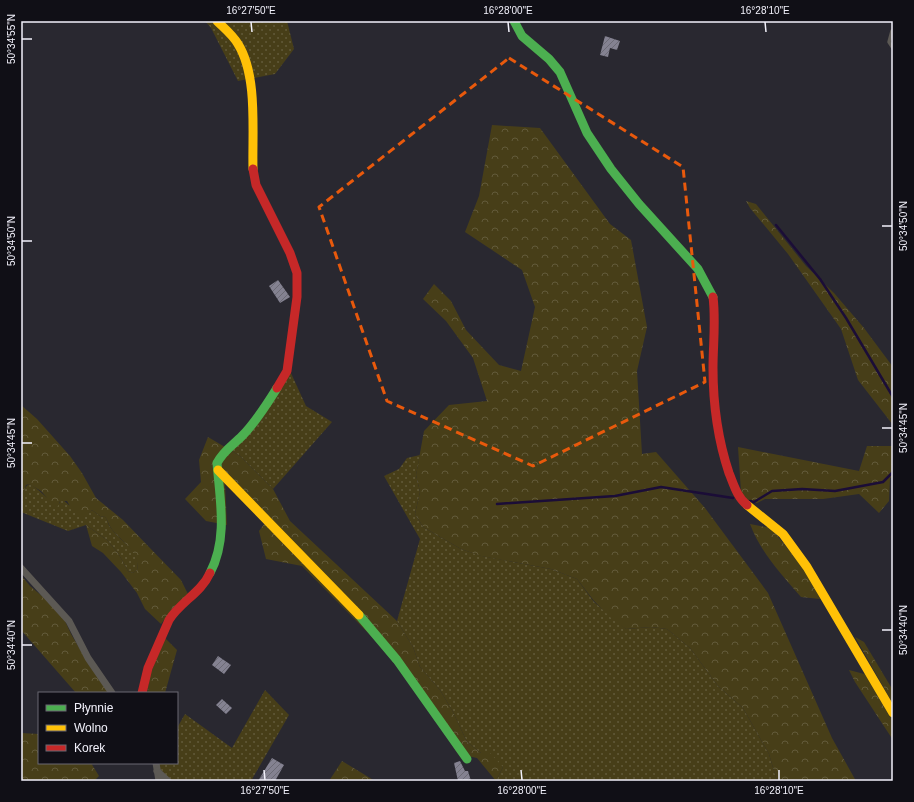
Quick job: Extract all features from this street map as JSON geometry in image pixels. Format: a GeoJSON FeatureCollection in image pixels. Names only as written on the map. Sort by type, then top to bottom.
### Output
{"type":"FeatureCollection","features":[{"type":"Feature","properties":{"kind":"street"},"geometry":{"type":"LineString","coordinates":[[142,692],[148,668],[169,620],[173,614],[205,584],[216,562],[220,547],[222,528],[217,463],[222,454],[243,435],[287,371],[297,297],[297,273],[290,253],[256,186],[252,102],[248,64],[238,43],[217,21]]}},
{"type":"Feature","properties":{"kind":"street"},"geometry":{"type":"LineString","coordinates":[[514,21],[516,28],[523,38],[560,71],[586,132],[607,164],[698,269],[712,293],[714,306],[713,370],[716,419],[723,455],[735,489],[742,500],[783,534],[807,567],[893,713]]}},
{"type":"Feature","properties":{"kind":"street"},"geometry":{"type":"LineString","coordinates":[[218,470],[386,646],[423,693],[444,728],[467,759]]}},
{"type":"Feature","properties":{"kind":"street"},"geometry":{"type":"LineString","coordinates":[[21,568],[70,621],[88,658],[111,692]]}},
{"type":"Feature","properties":{"kind":"street"},"geometry":{"type":"LineString","coordinates":[[156,764],[156,771],[159,781]]}},
{"type":"Feature","properties":{"kind":"street"},"geometry":{"type":"LineString","coordinates":[[156,771],[168,781]]}},
{"type":"Feature","properties":{"kind":"lane"},"geometry":{"type":"LineString","coordinates":[[892,31],[889,42],[893,48]]}},
{"type":"Feature","properties":{"kind":"highlighted area"},"geometry":{"type":"Polygon","coordinates":[[[509,58],[683,167],[705,382],[533,466],[387,401],[319,207],[509,58]]]}},
{"type":"Feature","properties":{"kind":"green space"},"geometry":{"type":"Polygon","coordinates":[[[205,21],[287,21],[294,49],[275,74],[238,81],[211,28],[205,21]]]}},
{"type":"Feature","properties":{"kind":"green space"},"geometry":{"type":"Polygon","coordinates":[[[492,125],[540,128],[610,224],[631,240],[647,327],[637,371],[642,454],[656,452],[705,508],[768,593],[832,738],[856,781],[777,781],[769,754],[743,708],[718,686],[690,648],[667,629],[651,627],[626,629],[613,620],[594,601],[577,579],[551,569],[481,556],[461,549],[423,527],[415,514],[420,492],[416,475],[424,431],[449,405],[487,401],[473,358],[446,321],[423,299],[434,284],[451,301],[466,330],[499,365],[521,371],[535,307],[522,270],[465,232],[479,196],[492,125]]]}},
{"type":"Feature","properties":{"kind":"green space"},"geometry":{"type":"Polygon","coordinates":[[[746,201],[756,204],[806,266],[834,293],[864,328],[893,367],[893,425],[858,380],[841,329],[788,254],[750,208],[746,201]]]}},
{"type":"Feature","properties":{"kind":"green space"},"geometry":{"type":"Polygon","coordinates":[[[290,371],[306,406],[332,422],[273,489],[240,456],[230,450],[290,371]]]}},
{"type":"Feature","properties":{"kind":"green space"},"geometry":{"type":"Polygon","coordinates":[[[21,405],[37,419],[70,456],[82,473],[96,498],[123,520],[181,580],[188,594],[173,608],[161,624],[145,609],[137,593],[121,572],[103,553],[92,546],[86,525],[107,540],[118,553],[128,571],[133,573],[137,570],[136,558],[133,552],[111,528],[105,517],[100,516],[92,510],[85,516],[78,514],[72,509],[67,501],[60,501],[57,508],[53,508],[49,500],[41,491],[29,484],[26,485],[21,500],[21,405]]]}},
{"type":"Feature","properties":{"kind":"green space"},"geometry":{"type":"Polygon","coordinates":[[[208,437],[240,456],[273,489],[290,521],[397,621],[413,647],[420,667],[440,690],[453,712],[467,742],[481,753],[490,753],[503,767],[496,781],[477,758],[458,754],[420,695],[376,641],[302,566],[266,559],[259,531],[265,523],[225,484],[227,525],[206,521],[185,499],[201,482],[199,460],[208,437]]]}},
{"type":"Feature","properties":{"kind":"green space"},"geometry":{"type":"Polygon","coordinates":[[[867,446],[893,446],[893,476],[890,478],[889,501],[879,513],[859,494],[823,499],[765,499],[757,503],[746,499],[741,492],[738,447],[859,471],[867,446]]]}},
{"type":"Feature","properties":{"kind":"green space"},"geometry":{"type":"Polygon","coordinates":[[[420,455],[416,475],[420,492],[415,514],[423,527],[461,549],[482,556],[551,569],[577,579],[594,602],[626,629],[651,627],[667,629],[690,648],[718,686],[743,708],[769,754],[777,781],[496,781],[503,767],[467,742],[453,712],[440,690],[420,667],[413,647],[397,621],[420,539],[384,476],[399,469],[407,458],[420,455]]]}},
{"type":"Feature","properties":{"kind":"green space"},"geometry":{"type":"Polygon","coordinates":[[[29,484],[54,502],[59,504],[60,501],[63,500],[69,505],[88,513],[92,510],[100,516],[105,517],[110,527],[133,552],[138,563],[137,570],[133,573],[128,571],[118,553],[107,540],[86,525],[68,531],[21,512],[21,501],[24,489],[29,484]]]}},
{"type":"Feature","properties":{"kind":"green space"},"geometry":{"type":"Polygon","coordinates":[[[750,524],[771,528],[810,576],[820,599],[801,597],[766,554],[750,524]]]}},
{"type":"Feature","properties":{"kind":"green space"},"geometry":{"type":"Polygon","coordinates":[[[21,575],[30,586],[61,612],[71,634],[91,668],[109,692],[75,692],[21,630],[21,575]]]}},
{"type":"Feature","properties":{"kind":"green space"},"geometry":{"type":"Polygon","coordinates":[[[855,637],[864,642],[891,687],[893,691],[893,704],[855,637]]]}},
{"type":"Feature","properties":{"kind":"green space"},"geometry":{"type":"Polygon","coordinates":[[[165,638],[177,650],[165,692],[147,692],[150,675],[165,638]]]}},
{"type":"Feature","properties":{"kind":"green space"},"geometry":{"type":"Polygon","coordinates":[[[849,670],[868,675],[893,720],[893,740],[855,682],[849,670]]]}},
{"type":"Feature","properties":{"kind":"green space"},"geometry":{"type":"Polygon","coordinates":[[[265,690],[289,715],[251,781],[171,781],[159,768],[159,764],[178,764],[178,726],[185,714],[232,748],[265,690]]]}},
{"type":"Feature","properties":{"kind":"green space"},"geometry":{"type":"Polygon","coordinates":[[[21,733],[38,734],[38,764],[92,764],[99,776],[94,781],[21,781],[21,733]]]}},
{"type":"Feature","properties":{"kind":"green space"},"geometry":{"type":"Polygon","coordinates":[[[342,761],[375,781],[329,781],[342,761]]]}},
{"type":"Feature","properties":{"kind":"building"},"geometry":{"type":"Polygon","coordinates":[[[605,36],[620,41],[617,50],[610,48],[608,57],[600,55],[605,36]]]}},
{"type":"Feature","properties":{"kind":"building"},"geometry":{"type":"Polygon","coordinates":[[[278,280],[290,297],[280,303],[269,286],[278,280]]]}},
{"type":"Feature","properties":{"kind":"building"},"geometry":{"type":"Polygon","coordinates":[[[218,656],[231,665],[224,674],[212,665],[218,656]]]}},
{"type":"Feature","properties":{"kind":"building"},"geometry":{"type":"Polygon","coordinates":[[[222,699],[232,708],[226,714],[216,705],[222,699]]]}},
{"type":"Feature","properties":{"kind":"building"},"geometry":{"type":"Polygon","coordinates":[[[272,758],[284,765],[275,781],[258,781],[272,758]]]}},
{"type":"Feature","properties":{"kind":"building"},"geometry":{"type":"Polygon","coordinates":[[[460,761],[465,771],[468,771],[471,781],[458,781],[454,763],[460,761]]]}},
{"type":"Feature","properties":{"kind":"waterway"},"geometry":{"type":"LineString","coordinates":[[776,225],[820,279],[846,318],[893,397]]}},
{"type":"Feature","properties":{"kind":"waterway"},"geometry":{"type":"LineString","coordinates":[[750,501],[754,502],[772,491],[802,489],[835,491],[883,482],[893,472]]}},
{"type":"Feature","properties":{"kind":"waterway"},"geometry":{"type":"LineString","coordinates":[[497,504],[615,496],[661,487],[733,498]]}},
{"type":"Feature","properties":{"kind":"traffic: fast"},"geometry":{"type":"LineString","coordinates":[[514,21],[522,36],[549,59],[560,72],[587,133],[611,169],[639,204],[698,269],[713,297]]}},
{"type":"Feature","properties":{"kind":"traffic: fast"},"geometry":{"type":"LineString","coordinates":[[210,573],[216,560],[221,533],[221,505],[217,463],[225,452],[252,425],[277,388]]}},
{"type":"Feature","properties":{"kind":"traffic: fast"},"geometry":{"type":"LineString","coordinates":[[359,615],[397,660],[467,759]]}},
{"type":"Feature","properties":{"kind":"traffic: slow"},"geometry":{"type":"LineString","coordinates":[[217,21],[238,44],[249,72],[253,105],[253,169]]}},
{"type":"Feature","properties":{"kind":"traffic: slow"},"geometry":{"type":"LineString","coordinates":[[218,470],[359,615]]}},
{"type":"Feature","properties":{"kind":"traffic: slow"},"geometry":{"type":"LineString","coordinates":[[747,505],[783,534],[807,567],[893,713]]}},
{"type":"Feature","properties":{"kind":"traffic: jam"},"geometry":{"type":"LineString","coordinates":[[253,169],[256,185],[290,253],[297,273],[297,297],[287,371],[277,388]]}},
{"type":"Feature","properties":{"kind":"traffic: jam"},"geometry":{"type":"LineString","coordinates":[[713,297],[713,381],[717,422],[729,473],[738,495],[747,505]]}},
{"type":"Feature","properties":{"kind":"traffic: jam"},"geometry":{"type":"LineString","coordinates":[[142,692],[148,668],[169,620],[196,592],[210,573]]}}]}
